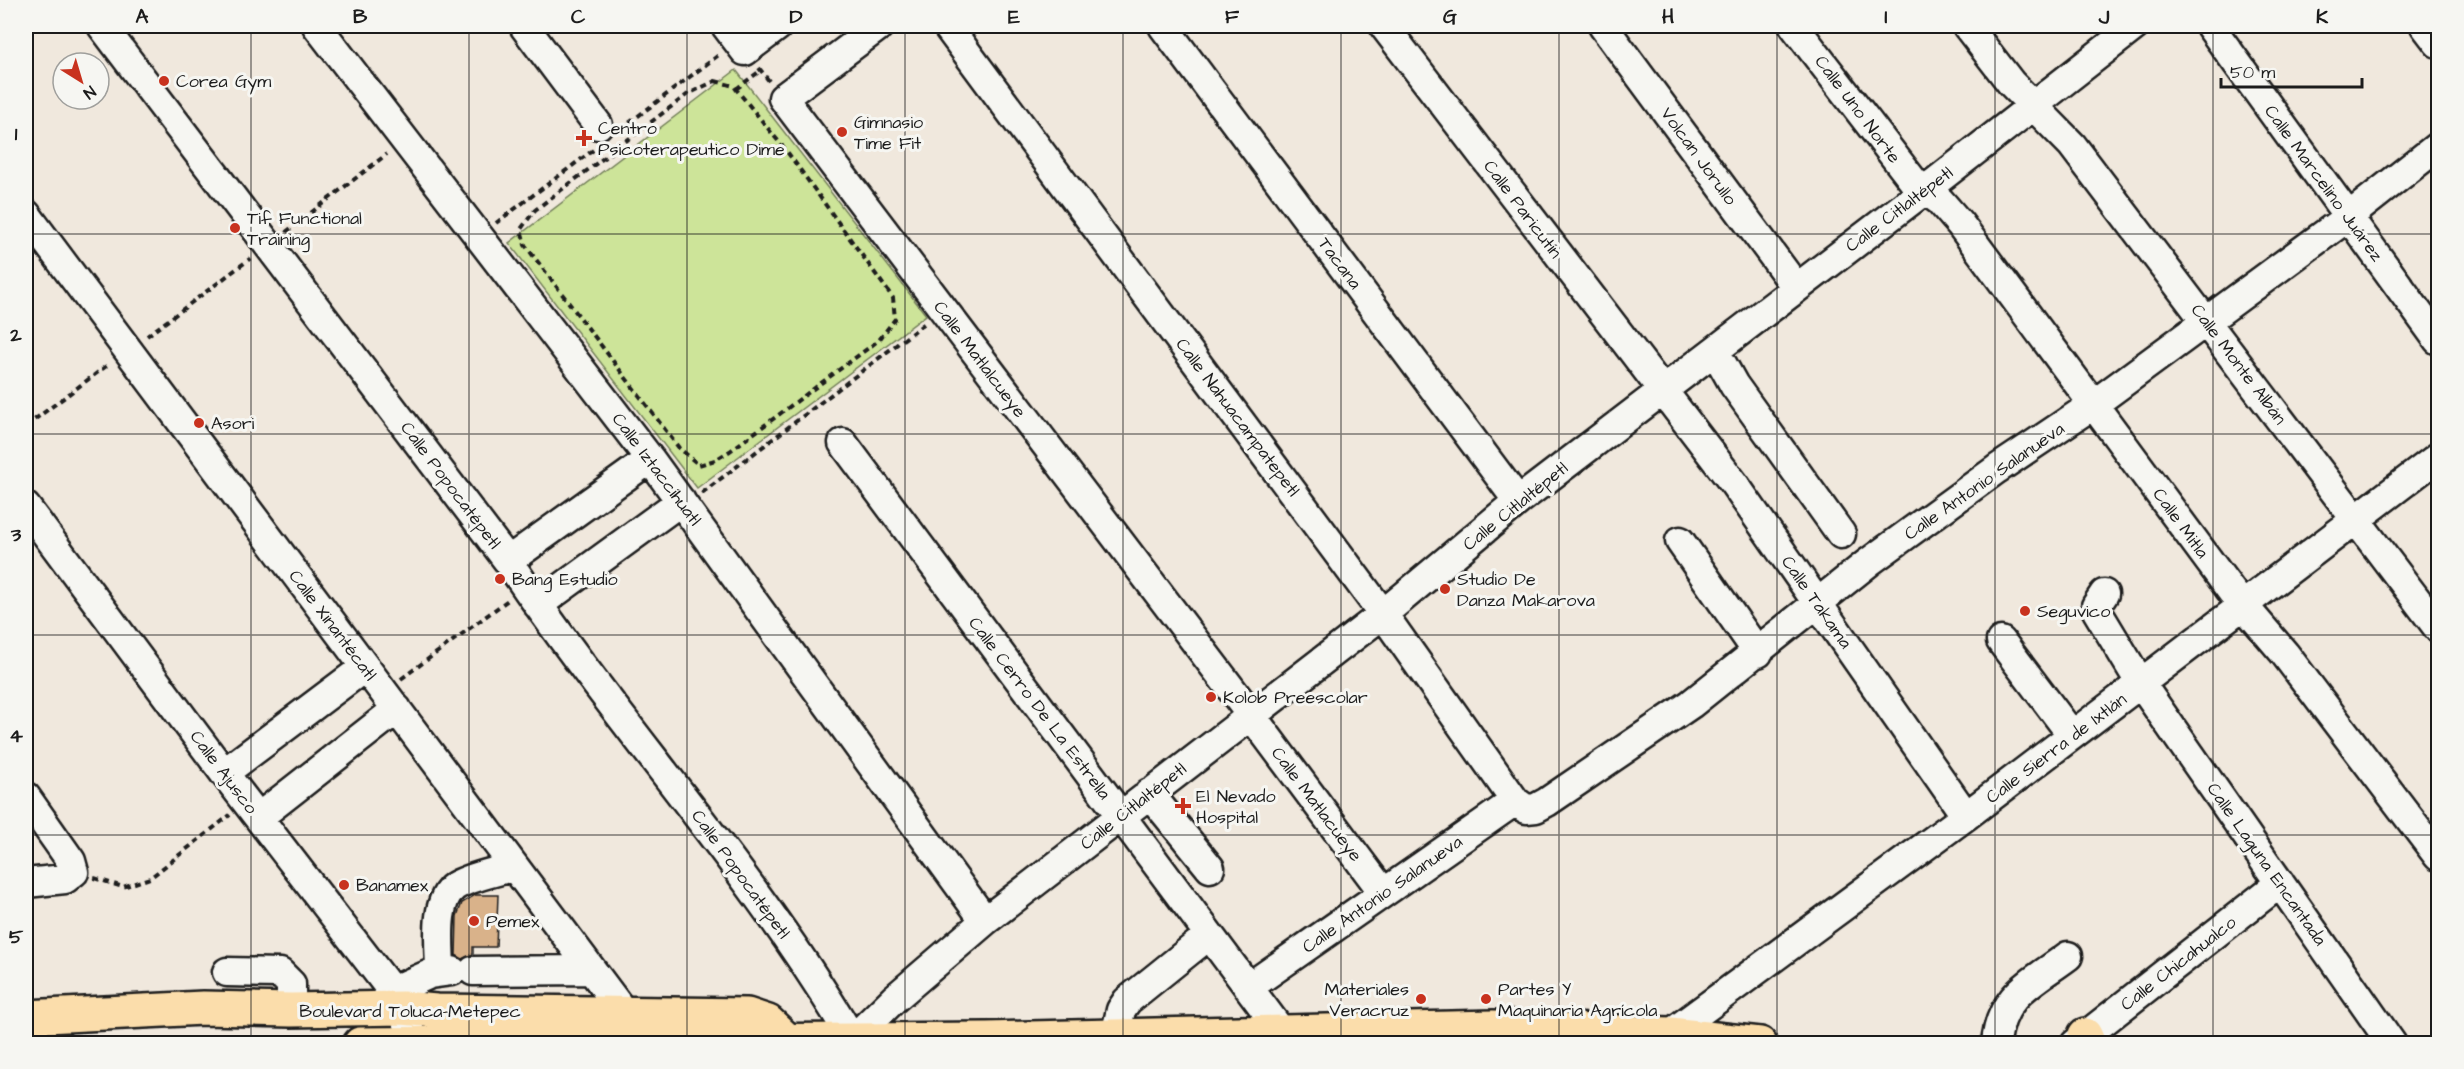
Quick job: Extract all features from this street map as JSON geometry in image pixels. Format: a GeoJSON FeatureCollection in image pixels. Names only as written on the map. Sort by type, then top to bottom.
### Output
{"type":"FeatureCollection","features":[{"type":"Feature","properties":{"kind":"main road","name":"Boulevard Toluca-Metepec"},"geometry":{"type":"LineString","coordinates":[[26,1017],[203,1008],[291,1010],[397,1000],[436,1011],[621,1027]]}},
{"type":"Feature","properties":{"kind":"main road"},"geometry":{"type":"LineString","coordinates":[[360,1044],[621,1027],[787,1040],[850,1041],[1493,1027],[1670,1034],[1760,1044]]}},
{"type":"Feature","properties":{"kind":"street","name":"Calle Popocatépetl"},"geometry":{"type":"LineString","coordinates":[[102,26],[714,836],[808,967],[850,1041]]}},
{"type":"Feature","properties":{"kind":"street","name":"Calle Iztaccíhuatl"},"geometry":{"type":"LineString","coordinates":[[318,26],[650,459],[985,921]]}},
{"type":"Feature","properties":{"kind":"street"},"geometry":{"type":"LineString","coordinates":[[524,26],[598,125]]}},
{"type":"Feature","properties":{"kind":"street"},"geometry":{"type":"LineString","coordinates":[[726,26],[753,60],[778,26]]}},
{"type":"Feature","properties":{"kind":"street"},"geometry":{"type":"LineString","coordinates":[[783,98],[879,26]]}},
{"type":"Feature","properties":{"kind":"street","name":"Calle Nahuacampatepetl"},"geometry":{"type":"LineString","coordinates":[[947,26],[1383,614],[1521,805]]}},
{"type":"Feature","properties":{"kind":"street","name":"Tacana"},"geometry":{"type":"LineString","coordinates":[[1163,26],[1518,501]]}},
{"type":"Feature","properties":{"kind":"street","name":"Calle Paricutín"},"geometry":{"type":"LineString","coordinates":[[1383,26],[1662,392]]}},
{"type":"Feature","properties":{"kind":"street","name":"Volcan Jorullo"},"geometry":{"type":"LineString","coordinates":[[1603,26],[1796,287]]}},
{"type":"Feature","properties":{"kind":"street","name":"Calle Uno Norte"},"geometry":{"type":"LineString","coordinates":[[1794,26],[1896,160],[1914,182],[1925,190]]}},
{"type":"Feature","properties":{"kind":"street","name":"Calle Monte Albán"},"geometry":{"type":"LineString","coordinates":[[1967,26],[2011,83],[2072,145],[2439,628]]}},
{"type":"Feature","properties":{"kind":"street","name":"Calle Citlaltépetl"},"geometry":{"type":"LineString","coordinates":[[850,1041],[894,999],[985,921],[1383,614],[1518,501],[1925,190],[2135,26]]}},
{"type":"Feature","properties":{"kind":"street","name":"Calle Marcelino Juárez"},"geometry":{"type":"LineString","coordinates":[[2210,26],[2439,340]]}},
{"type":"Feature","properties":{"kind":"street"},"geometry":{"type":"LineString","coordinates":[[2425,26],[2439,43]]}},
{"type":"Feature","properties":{"kind":"street","name":"Calle Matlalcueye"},"geometry":{"type":"LineString","coordinates":[[783,98],[1251,715]]}},
{"type":"Feature","properties":{"kind":"street","name":"Calle Antonio Salanueva"},"geometry":{"type":"LineString","coordinates":[[1249,987],[1383,892],[1521,805],[1536,808],[1547,802],[1691,704],[1927,519],[2094,404],[2348,217],[2439,146]]}},
{"type":"Feature","properties":{"kind":"street","name":"Calle Mitla"},"geometry":{"type":"LineString","coordinates":[[1925,190],[1940,201],[1960,224],[2244,606],[2285,654],[2439,856]]}},
{"type":"Feature","properties":{"kind":"street","name":"Calle Xinantécatl"},"geometry":{"type":"LineString","coordinates":[[26,214],[514,866],[590,970],[621,1027]]}},
{"type":"Feature","properties":{"kind":"street"},"geometry":{"type":"LineString","coordinates":[[1715,351],[1734,385],[1841,534]]}},
{"type":"Feature","properties":{"kind":"street","name":"Calle Takama"},"geometry":{"type":"LineString","coordinates":[[1662,392],[1685,417],[1716,460],[1966,816]]}},
{"type":"Feature","properties":{"kind":"street","name":"Calle Cerro De La Estrella"},"geometry":{"type":"LineString","coordinates":[[843,443],[1281,1031]]}},
{"type":"Feature","properties":{"kind":"street","name":"Calle Sierra de Ixtlán"},"geometry":{"type":"LineString","coordinates":[[1670,1034],[1966,816],[2439,457]]}},
{"type":"Feature","properties":{"kind":"street"},"geometry":{"type":"LineString","coordinates":[[508,561],[650,459]]}},
{"type":"Feature","properties":{"kind":"street"},"geometry":{"type":"LineString","coordinates":[[532,596],[683,504]]}},
{"type":"Feature","properties":{"kind":"street","name":"Calle Ajusco"},"geometry":{"type":"LineString","coordinates":[[26,507],[397,1000],[416,1041]]}},
{"type":"Feature","properties":{"kind":"street"},"geometry":{"type":"LineString","coordinates":[[1680,541],[1758,653]]}},
{"type":"Feature","properties":{"kind":"street","name":"Calle Laguna Encantada"},"geometry":{"type":"LineString","coordinates":[[2104,594],[2096,606],[2097,611],[2141,684],[2392,1044]]}},
{"type":"Feature","properties":{"kind":"street"},"geometry":{"type":"LineString","coordinates":[[2001,641],[2072,735]]}},
{"type":"Feature","properties":{"kind":"street"},"geometry":{"type":"LineString","coordinates":[[224,773],[365,667]]}},
{"type":"Feature","properties":{"kind":"street"},"geometry":{"type":"LineString","coordinates":[[253,809],[390,700]]}},
{"type":"Feature","properties":{"kind":"street","name":"Calle Matlacueye"},"geometry":{"type":"LineString","coordinates":[[1251,715],[1383,892]]}},
{"type":"Feature","properties":{"kind":"street"},"geometry":{"type":"LineString","coordinates":[[1149,794],[1210,868]]}},
{"type":"Feature","properties":{"kind":"street"},"geometry":{"type":"LineString","coordinates":[[26,797],[71,861],[74,872],[66,879],[26,883]]}},
{"type":"Feature","properties":{"kind":"street"},"geometry":{"type":"LineString","coordinates":[[455,971],[441,915],[443,899],[447,892],[457,884],[514,866]]}},
{"type":"Feature","properties":{"kind":"street","name":"Calle Chicahualco"},"geometry":{"type":"LineString","coordinates":[[2083,1041],[2280,883]]}},
{"type":"Feature","properties":{"kind":"street"},"geometry":{"type":"LineString","coordinates":[[1115,1036],[1121,1010],[1127,1001],[1209,935]]}},
{"type":"Feature","properties":{"kind":"street"},"geometry":{"type":"LineString","coordinates":[[1996,1044],[1997,1028],[2005,1007],[2067,956]]}},
{"type":"Feature","properties":{"kind":"street"},"geometry":{"type":"LineString","coordinates":[[397,1000],[419,977],[455,971],[590,970]]}},
{"type":"Feature","properties":{"kind":"street"},"geometry":{"type":"LineString","coordinates":[[227,972],[280,973],[291,984],[291,1010]]}},
{"type":"Feature","properties":{"kind":"path"},"geometry":{"type":"LineString","coordinates":[[736,89],[753,60],[783,98]]}},
{"type":"Feature","properties":{"kind":"path"},"geometry":{"type":"LineString","coordinates":[[715,81],[734,86],[736,89],[788,153],[893,298],[895,319],[879,340],[715,460],[699,465],[679,448],[604,351],[525,245],[521,229],[535,210],[688,94],[715,81]]}},
{"type":"Feature","properties":{"kind":"path"},"geometry":{"type":"LineString","coordinates":[[26,426],[405,140]]}},
{"type":"Feature","properties":{"kind":"path"},"geometry":{"type":"LineString","coordinates":[[683,504],[942,310]]}},
{"type":"Feature","properties":{"kind":"path"},"geometry":{"type":"LineString","coordinates":[[390,700],[532,596]]}},
{"type":"Feature","properties":{"kind":"path"},"geometry":{"type":"LineString","coordinates":[[74,872],[123,887],[150,878],[253,809]]}},
{"type":"Feature","properties":{"kind":"green space"},"geometry":{"type":"Polygon","coordinates":[[[736,70],[926,315],[697,488],[509,243],[736,70]]]}},
{"type":"Feature","properties":{"kind":"building","name":"Pemex"},"geometry":{"type":"Polygon","coordinates":[[[475,895],[498,895],[496,947],[473,947],[473,954],[462,959],[456,955],[457,916],[462,903],[475,895]]]}},
{"type":"Feature","properties":{"kind":"place","name":"Corea Gym"},"geometry":{"type":"Point","coordinates":[164,81]}},
{"type":"Feature","properties":{"kind":"place","name":"Gimnasio Time Fit"},"geometry":{"type":"Point","coordinates":[842,132]}},
{"type":"Feature","properties":{"kind":"place","name":"Centro Psicoterapeutico Dime"},"geometry":{"type":"Point","coordinates":[584,138]}},
{"type":"Feature","properties":{"kind":"place","name":"Tif Functional Training"},"geometry":{"type":"Point","coordinates":[235,228]}},
{"type":"Feature","properties":{"kind":"place","name":"Asori"},"geometry":{"type":"Point","coordinates":[199,423]}},
{"type":"Feature","properties":{"kind":"place","name":"Bang Estudio"},"geometry":{"type":"Point","coordinates":[500,579]}},
{"type":"Feature","properties":{"kind":"place","name":"Studio De Danza Makarova"},"geometry":{"type":"Point","coordinates":[1445,589]}},
{"type":"Feature","properties":{"kind":"place","name":"Seguvico"},"geometry":{"type":"Point","coordinates":[2025,611]}},
{"type":"Feature","properties":{"kind":"place","name":"Kolob Preescolar"},"geometry":{"type":"Point","coordinates":[1211,697]}},
{"type":"Feature","properties":{"kind":"place","name":"El Nevado Hospital"},"geometry":{"type":"Point","coordinates":[1183,806]}},
{"type":"Feature","properties":{"kind":"place","name":"Banamex"},"geometry":{"type":"Point","coordinates":[344,885]}},
{"type":"Feature","properties":{"kind":"place","name":"Pemex"},"geometry":{"type":"Point","coordinates":[474,921]}},
{"type":"Feature","properties":{"kind":"place","name":"Materiales Veracruz"},"geometry":{"type":"Point","coordinates":[1421,999]}},
{"type":"Feature","properties":{"kind":"place","name":"Partes Y Maquinaria Agrícola"},"geometry":{"type":"Point","coordinates":[1486,999]}}]}
